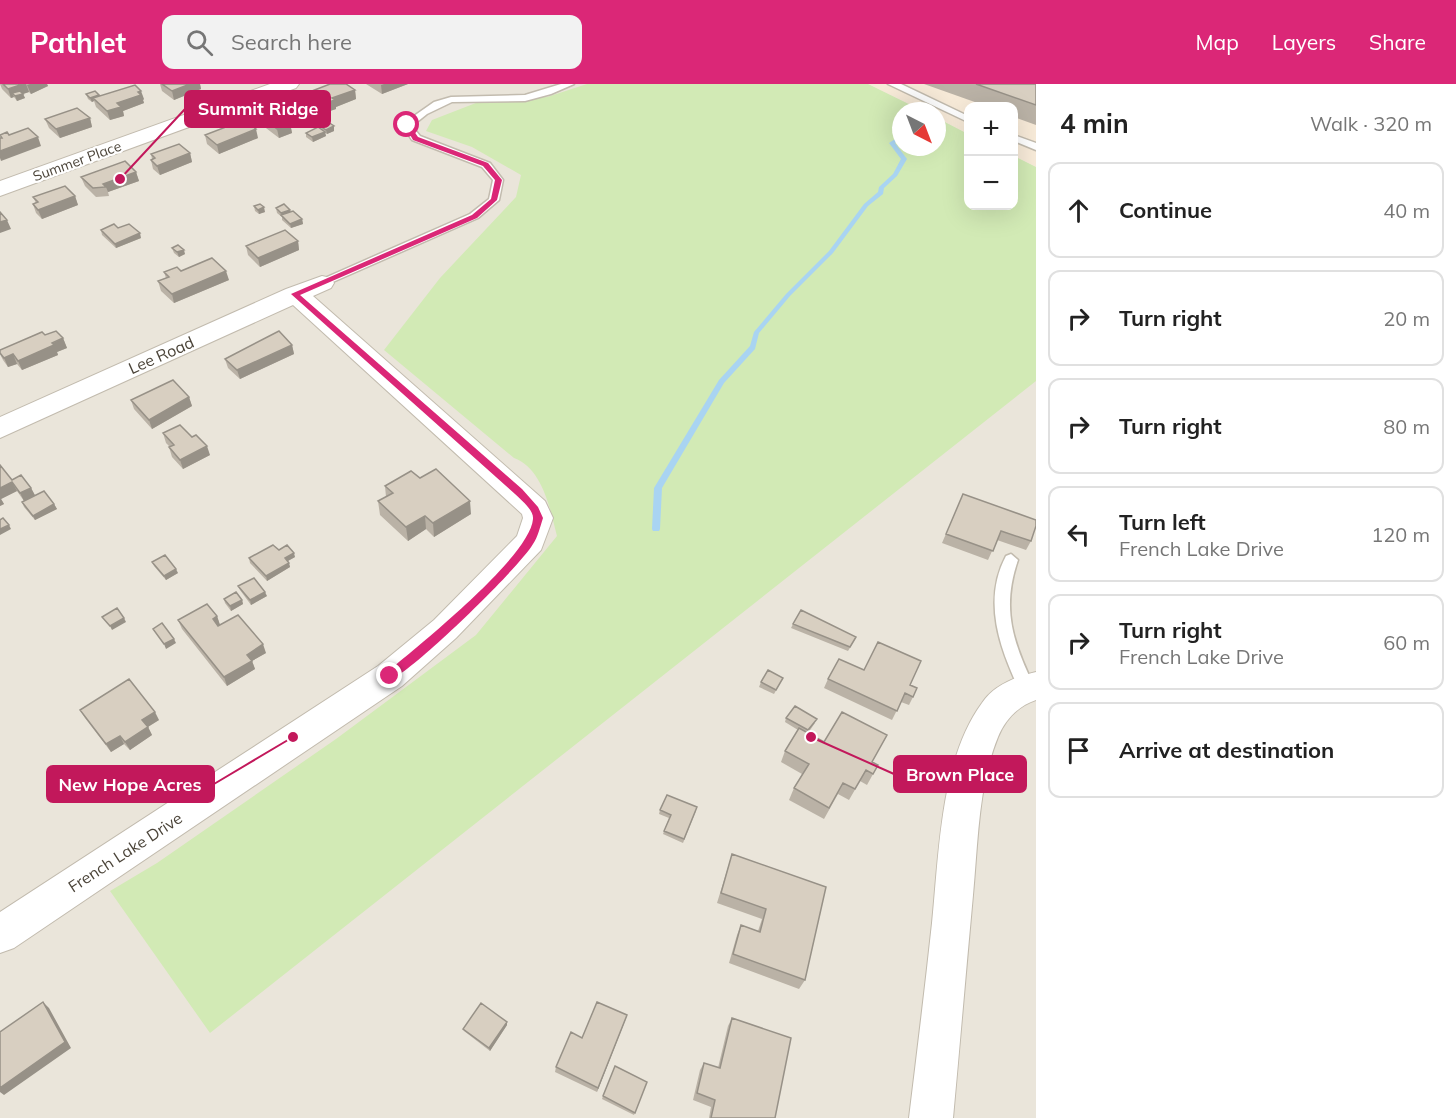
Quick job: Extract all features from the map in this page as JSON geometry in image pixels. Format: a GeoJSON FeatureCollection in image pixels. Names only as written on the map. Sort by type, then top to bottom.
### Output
{"type":"FeatureCollection","features":[{"type":"Feature","properties":{"kind":"street","name":"Summer Place"},"geometry":{"type":"LineString","coordinates":[[0,189],[289,84]]}},
{"type":"Feature","properties":{"kind":"street","name":"Lee Road"},"geometry":{"type":"LineString","coordinates":[[0,428],[308,289]]}},
{"type":"Feature","properties":{"kind":"street","name":"French Lake Drive"},"geometry":{"type":"LineString","coordinates":[[0,934],[390,676],[513,562],[536,530],[538,518],[535,509],[308,289]]}},
{"type":"Feature","properties":{"kind":"street"},"geometry":{"type":"LineString","coordinates":[[931,1118],[962,820],[977,750],[992,716],[1006,699],[1028,687]]}},
{"type":"Feature","properties":{"kind":"lane"},"geometry":{"type":"LineString","coordinates":[[308,289],[474,216],[494,200],[498,180],[486,165],[416,138],[407,125],[424,109],[452,98],[479,96],[525,98],[569,84]]}},
{"type":"Feature","properties":{"kind":"lane"},"geometry":{"type":"LineString","coordinates":[[893,84],[964,117]]}},
{"type":"Feature","properties":{"kind":"lane"},"geometry":{"type":"LineString","coordinates":[[1018,140],[1036,147]]}},
{"type":"Feature","properties":{"kind":"lane"},"geometry":{"type":"LineString","coordinates":[[1011,560],[1002,581],[1001,615],[1012,657],[1028,687]]}},
{"type":"Feature","properties":{"kind":"shaded area"},"geometry":{"type":"Polygon","coordinates":[[[0,84],[868,84],[905,102],[892,102],[892,156],[946,156],[946,123],[964,132],[964,210],[1018,210],[1018,158],[1036,167],[1036,1118],[0,1118],[0,84]]]}},
{"type":"Feature","properties":{"kind":"shaded area"},"geometry":{"type":"Polygon","coordinates":[[[868,84],[1036,84],[1036,167],[1018,158],[1018,102],[964,102],[964,132],[946,123],[946,102],[905,102],[868,84]]]}},
{"type":"Feature","properties":{"kind":"green space"},"geometry":{"type":"Polygon","coordinates":[[[587,84],[868,84],[905,102],[892,102],[892,156],[946,156],[946,123],[964,132],[964,210],[1018,210],[1018,158],[1036,167],[1036,381],[210,1033],[110,891],[157,863],[336,739],[476,635],[557,536],[544,491],[532,471],[384,350],[440,278],[516,197],[521,175],[472,147],[426,131],[432,120],[481,101],[547,97],[587,84]]]}},
{"type":"Feature","properties":{"kind":"building"},"geometry":{"type":"Polygon","coordinates":[[[3,84],[23,84],[8,89],[3,84]]]}},
{"type":"Feature","properties":{"kind":"building"},"geometry":{"type":"Polygon","coordinates":[[[162,84],[190,84],[172,91],[162,84]]]}},
{"type":"Feature","properties":{"kind":"building"},"geometry":{"type":"Polygon","coordinates":[[[330,84],[346,84],[355,90],[332,98],[335,100],[329,102],[312,91],[330,84]]]}},
{"type":"Feature","properties":{"kind":"building"},"geometry":{"type":"Polygon","coordinates":[[[976,84],[1036,84],[1036,105],[976,84]]]}},
{"type":"Feature","properties":{"kind":"building"},"geometry":{"type":"Polygon","coordinates":[[[135,85],[141,91],[138,92],[141,95],[117,103],[121,107],[107,111],[93,98],[135,85]]]}},
{"type":"Feature","properties":{"kind":"building"},"geometry":{"type":"Polygon","coordinates":[[[20,91],[23,94],[15,96],[12,93],[20,91]]]}},
{"type":"Feature","properties":{"kind":"building"},"geometry":{"type":"Polygon","coordinates":[[[95,91],[99,95],[90,98],[86,94],[95,91]]]}},
{"type":"Feature","properties":{"kind":"building"},"geometry":{"type":"Polygon","coordinates":[[[295,98],[312,111],[286,121],[291,124],[277,129],[260,116],[286,106],[282,103],[295,98]]]}},
{"type":"Feature","properties":{"kind":"building"},"geometry":{"type":"Polygon","coordinates":[[[77,108],[90,118],[56,129],[45,119],[77,108]]]}},
{"type":"Feature","properties":{"kind":"building"},"geometry":{"type":"Polygon","coordinates":[[[244,120],[256,129],[217,145],[205,135],[244,120]]]}},
{"type":"Feature","properties":{"kind":"building"},"geometry":{"type":"Polygon","coordinates":[[[328,122],[334,126],[326,130],[320,126],[328,122]]]}},
{"type":"Feature","properties":{"kind":"building"},"geometry":{"type":"Polygon","coordinates":[[[318,127],[325,132],[312,137],[306,133],[318,127]]]}},
{"type":"Feature","properties":{"kind":"building"},"geometry":{"type":"Polygon","coordinates":[[[28,128],[38,137],[0,151],[0,138],[2,138],[0,135],[7,132],[9,135],[28,128]]]}},
{"type":"Feature","properties":{"kind":"building"},"geometry":{"type":"Polygon","coordinates":[[[179,144],[190,153],[157,166],[151,160],[155,158],[151,154],[179,144]]]}},
{"type":"Feature","properties":{"kind":"building"},"geometry":{"type":"Polygon","coordinates":[[[125,161],[136,172],[103,184],[106,187],[93,188],[81,177],[125,161]]]}},
{"type":"Feature","properties":{"kind":"building"},"geometry":{"type":"Polygon","coordinates":[[[65,186],[75,196],[38,210],[33,204],[38,202],[33,197],[65,186]]]}},
{"type":"Feature","properties":{"kind":"building"},"geometry":{"type":"Polygon","coordinates":[[[260,204],[264,207],[258,210],[254,206],[260,204]]]}},
{"type":"Feature","properties":{"kind":"building"},"geometry":{"type":"Polygon","coordinates":[[[284,204],[290,210],[281,213],[276,208],[284,204]]]}},
{"type":"Feature","properties":{"kind":"building"},"geometry":{"type":"Polygon","coordinates":[[[293,211],[302,219],[290,224],[281,215],[293,211]]]}},
{"type":"Feature","properties":{"kind":"building"},"geometry":{"type":"Polygon","coordinates":[[[0,212],[7,220],[0,222],[0,212]]]}},
{"type":"Feature","properties":{"kind":"building"},"geometry":{"type":"Polygon","coordinates":[[[114,224],[118,228],[129,224],[140,233],[115,244],[101,230],[114,224]]]}},
{"type":"Feature","properties":{"kind":"building"},"geometry":{"type":"Polygon","coordinates":[[[285,230],[298,241],[258,258],[246,246],[285,230]]]}},
{"type":"Feature","properties":{"kind":"building"},"geometry":{"type":"Polygon","coordinates":[[[178,245],[184,250],[177,252],[172,248],[178,245]]]}},
{"type":"Feature","properties":{"kind":"building"},"geometry":{"type":"Polygon","coordinates":[[[212,258],[226,271],[172,294],[158,281],[169,277],[164,272],[177,267],[181,271],[212,258]]]}},
{"type":"Feature","properties":{"kind":"building"},"geometry":{"type":"Polygon","coordinates":[[[56,331],[63,338],[52,343],[54,345],[18,361],[13,354],[4,358],[0,353],[0,350],[42,332],[45,335],[56,331]]]}},
{"type":"Feature","properties":{"kind":"building"},"geometry":{"type":"Polygon","coordinates":[[[279,331],[292,345],[237,370],[225,359],[279,331]]]}},
{"type":"Feature","properties":{"kind":"building"},"geometry":{"type":"Polygon","coordinates":[[[173,380],[189,397],[149,420],[131,400],[173,380]]]}},
{"type":"Feature","properties":{"kind":"building"},"geometry":{"type":"Polygon","coordinates":[[[180,425],[192,437],[196,435],[207,446],[180,460],[169,447],[174,445],[163,433],[180,425]]]}},
{"type":"Feature","properties":{"kind":"building"},"geometry":{"type":"Polygon","coordinates":[[[0,465],[12,480],[21,475],[31,488],[20,493],[12,482],[0,488],[0,465]]]}},
{"type":"Feature","properties":{"kind":"building"},"geometry":{"type":"Polygon","coordinates":[[[436,469],[470,501],[433,523],[425,516],[406,527],[378,501],[393,493],[385,486],[411,471],[420,478],[436,469]]]}},
{"type":"Feature","properties":{"kind":"building"},"geometry":{"type":"Polygon","coordinates":[[[44,491],[54,504],[33,516],[22,502],[44,491]]]}},
{"type":"Feature","properties":{"kind":"building"},"geometry":{"type":"Polygon","coordinates":[[[963,494],[1036,520],[1031,541],[1001,531],[993,551],[946,534],[963,494]]]}},
{"type":"Feature","properties":{"kind":"building"},"geometry":{"type":"Polygon","coordinates":[[[3,518],[9,525],[0,529],[0,520],[3,518]]]}},
{"type":"Feature","properties":{"kind":"building"},"geometry":{"type":"Polygon","coordinates":[[[273,545],[279,550],[287,545],[294,553],[285,558],[289,563],[266,576],[249,558],[273,545]]]}},
{"type":"Feature","properties":{"kind":"building"},"geometry":{"type":"Polygon","coordinates":[[[165,555],[176,569],[164,576],[152,562],[165,555]]]}},
{"type":"Feature","properties":{"kind":"building"},"geometry":{"type":"Polygon","coordinates":[[[254,578],[265,592],[250,600],[238,586],[254,578]]]}},
{"type":"Feature","properties":{"kind":"building"},"geometry":{"type":"Polygon","coordinates":[[[236,592],[242,600],[230,606],[224,599],[236,592]]]}},
{"type":"Feature","properties":{"kind":"building"},"geometry":{"type":"Polygon","coordinates":[[[207,604],[217,616],[213,619],[218,626],[238,615],[263,644],[247,655],[252,661],[224,677],[178,620],[207,604]]]}},
{"type":"Feature","properties":{"kind":"building"},"geometry":{"type":"Polygon","coordinates":[[[117,608],[124,618],[110,626],[102,617],[117,608]]]}},
{"type":"Feature","properties":{"kind":"building"},"geometry":{"type":"Polygon","coordinates":[[[801,610],[856,637],[850,647],[793,624],[801,610]]]}},
{"type":"Feature","properties":{"kind":"building"},"geometry":{"type":"Polygon","coordinates":[[[162,623],[174,639],[164,644],[153,629],[162,623]]]}},
{"type":"Feature","properties":{"kind":"building"},"geometry":{"type":"Polygon","coordinates":[[[878,642],[921,661],[910,685],[917,688],[913,697],[905,693],[897,711],[828,679],[839,659],[864,670],[878,642]]]}},
{"type":"Feature","properties":{"kind":"building"},"geometry":{"type":"Polygon","coordinates":[[[768,670],[783,678],[776,690],[761,682],[768,670]]]}},
{"type":"Feature","properties":{"kind":"building"},"geometry":{"type":"Polygon","coordinates":[[[129,679],[155,712],[142,720],[148,727],[125,742],[120,736],[106,744],[80,710],[129,679]]]}},
{"type":"Feature","properties":{"kind":"building"},"geometry":{"type":"Polygon","coordinates":[[[795,706],[817,719],[808,730],[786,718],[795,706]]]}},
{"type":"Feature","properties":{"kind":"building"},"geometry":{"type":"Polygon","coordinates":[[[842,712],[887,735],[872,762],[878,765],[873,774],[866,770],[855,789],[843,783],[829,808],[794,788],[809,764],[785,751],[799,728],[824,742],[842,712]]]}},
{"type":"Feature","properties":{"kind":"building"},"geometry":{"type":"Polygon","coordinates":[[[667,795],[697,807],[684,839],[664,831],[671,815],[660,810],[667,795]]]}},
{"type":"Feature","properties":{"kind":"building"},"geometry":{"type":"Polygon","coordinates":[[[732,854],[826,887],[805,980],[733,954],[741,925],[760,932],[766,909],[721,893],[732,854]]]}},
{"type":"Feature","properties":{"kind":"building"},"geometry":{"type":"Polygon","coordinates":[[[43,1002],[65,1042],[0,1088],[0,1032],[43,1002]]]}},
{"type":"Feature","properties":{"kind":"building"},"geometry":{"type":"Polygon","coordinates":[[[597,1002],[627,1015],[598,1088],[556,1067],[571,1032],[582,1038],[597,1002]]]}},
{"type":"Feature","properties":{"kind":"building"},"geometry":{"type":"Polygon","coordinates":[[[481,1003],[507,1022],[489,1048],[463,1029],[481,1003]]]}},
{"type":"Feature","properties":{"kind":"building"},"geometry":{"type":"Polygon","coordinates":[[[732,1018],[791,1038],[775,1118],[711,1118],[715,1100],[697,1093],[704,1063],[720,1068],[732,1018]]]}},
{"type":"Feature","properties":{"kind":"building"},"geometry":{"type":"Polygon","coordinates":[[[615,1066],[647,1082],[635,1113],[603,1096],[615,1066]]]}},
{"type":"Feature","properties":{"kind":"waterway"},"geometry":{"type":"LineString","coordinates":[[656,529],[658,488],[721,382],[753,347],[756,333],[788,295],[831,252],[866,205],[881,193],[881,188],[895,175],[904,159],[902,156]]}},
{"type":"Feature","properties":{"kind":"place","name":"Summit Ridge"},"geometry":{"type":"Point","coordinates":[120,179]}},
{"type":"Feature","properties":{"kind":"place","name":"New Hope Acres"},"geometry":{"type":"Point","coordinates":[293,737]}},
{"type":"Feature","properties":{"kind":"place","name":"Brown Place"},"geometry":{"type":"Point","coordinates":[811,737]}},
{"type":"Feature","properties":{"kind":"route"},"geometry":{"type":"LineString","coordinates":[[390,676],[445,629],[513,562],[530,542],[536,530],[538,518],[535,509],[518,492],[295,294],[474,216],[494,200],[498,180],[486,165],[416,138],[407,125]]}}]}
